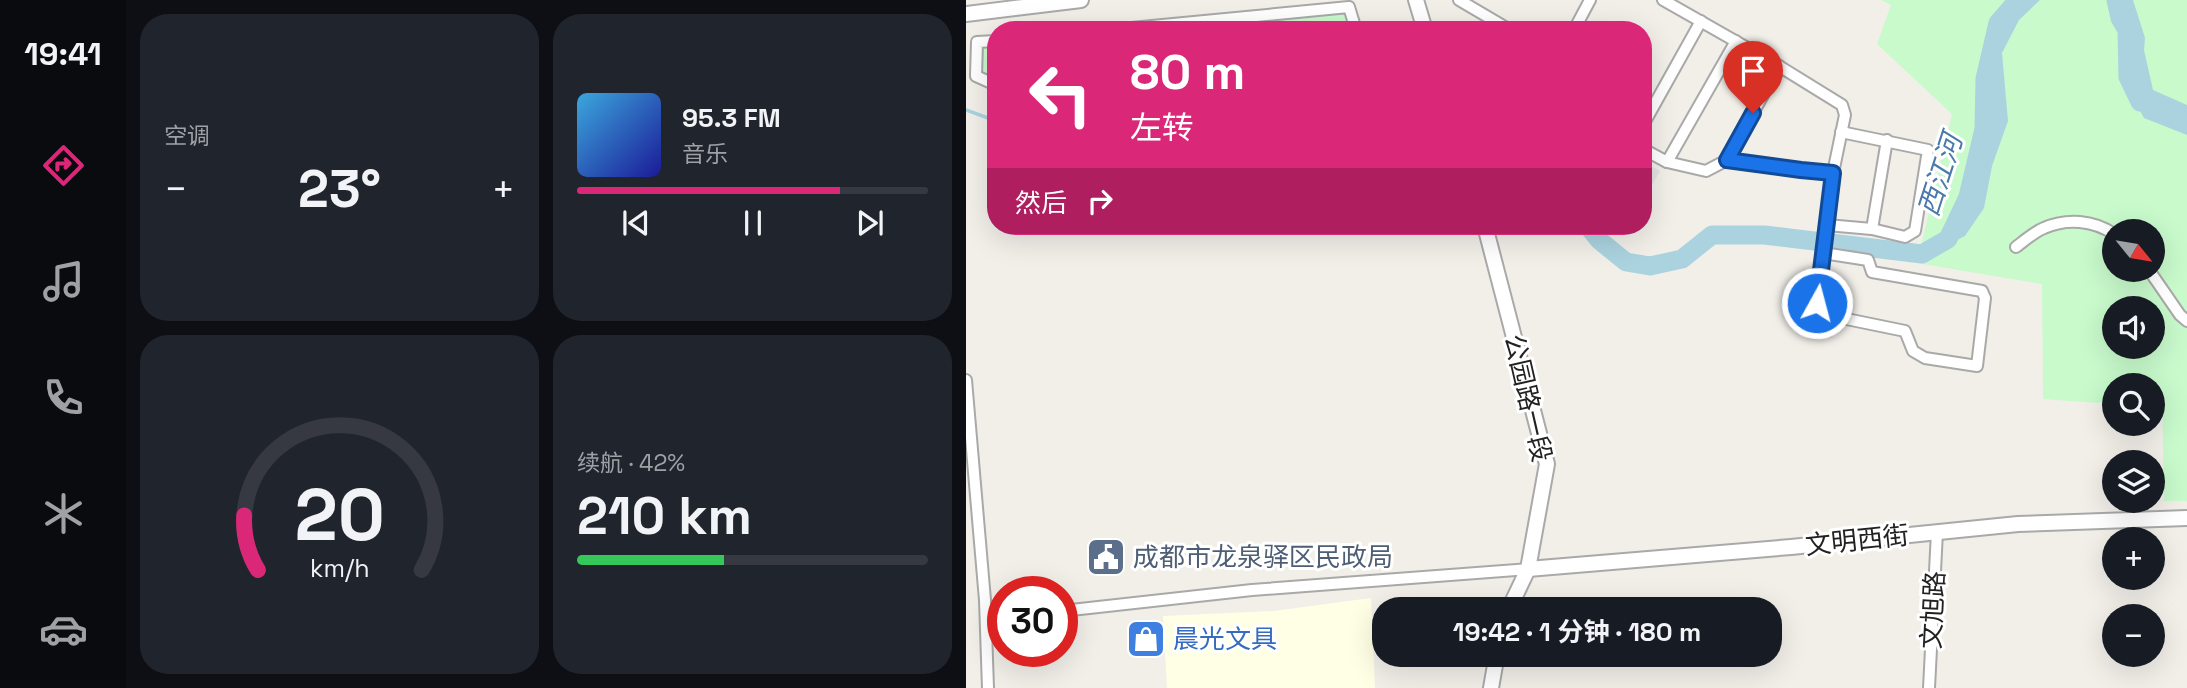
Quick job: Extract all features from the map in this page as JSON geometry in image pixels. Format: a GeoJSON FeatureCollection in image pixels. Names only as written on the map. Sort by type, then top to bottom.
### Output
{"type":"FeatureCollection","features":[{"type":"Feature","properties":{"kind":"street"},"geometry":{"type":"LineString","coordinates":[[966,13],[1081,0]]}},
{"type":"Feature","properties":{"kind":"street"},"geometry":{"type":"LineString","coordinates":[[1416,0],[1422,21]]}},
{"type":"Feature","properties":{"kind":"street"},"geometry":{"type":"LineString","coordinates":[[1459,0],[1495,21]]}},
{"type":"Feature","properties":{"kind":"street"},"geometry":{"type":"LineString","coordinates":[[1579,21],[1590,0]]}},
{"type":"Feature","properties":{"kind":"street"},"geometry":{"type":"LineString","coordinates":[[1662,0],[1842,105],[1845,115],[1833,173],[1817,303],[1827,315],[1905,331],[1913,351],[1925,358],[1977,366],[1985,298],[1982,291],[1872,272],[1868,260],[1824,251]]}},
{"type":"Feature","properties":{"kind":"street"},"geometry":{"type":"LineString","coordinates":[[1204,21],[1349,7],[1353,21]]}},
{"type":"Feature","properties":{"kind":"street"},"geometry":{"type":"LineString","coordinates":[[1652,109],[1700,21]]}},
{"type":"Feature","properties":{"kind":"street"},"geometry":{"type":"LineString","coordinates":[[987,41],[977,42],[976,76],[987,81]]}},
{"type":"Feature","properties":{"kind":"street"},"geometry":{"type":"LineString","coordinates":[[1667,162],[1736,41]]}},
{"type":"Feature","properties":{"kind":"street"},"geometry":{"type":"LineString","coordinates":[[1652,154],[1667,162],[1706,171],[1727,160],[1779,66]]}},
{"type":"Feature","properties":{"kind":"street"},"geometry":{"type":"LineString","coordinates":[[1826,230],[1872,229],[1905,237],[1915,231],[1928,150],[1841,132]]}},
{"type":"Feature","properties":{"kind":"street"},"geometry":{"type":"LineString","coordinates":[[1872,229],[1887,140]]}},
{"type":"Feature","properties":{"kind":"street"},"geometry":{"type":"LineString","coordinates":[[1727,160],[1833,173]]}},
{"type":"Feature","properties":{"kind":"street"},"geometry":{"type":"LineString","coordinates":[[2015,247],[2043,228],[2074,220],[2102,228]]}},
{"type":"Feature","properties":{"kind":"street","name":"公园路一段"},"geometry":{"type":"LineString","coordinates":[[1487,235],[1547,464],[1528,569],[1515,597]]}},
{"type":"Feature","properties":{"kind":"street"},"geometry":{"type":"LineString","coordinates":[[2157,282],[2187,321]]}},
{"type":"Feature","properties":{"kind":"street"},"geometry":{"type":"LineString","coordinates":[[966,380],[986,620],[988,688]]}},
{"type":"Feature","properties":{"kind":"street","name":"文明西街"},"geometry":{"type":"LineString","coordinates":[[1528,569],[1791,547],[2018,524],[2187,518]]}},
{"type":"Feature","properties":{"kind":"street","name":"文旭路"},"geometry":{"type":"LineString","coordinates":[[1929,688],[1937,532]]}},
{"type":"Feature","properties":{"kind":"street"},"geometry":{"type":"LineString","coordinates":[[1078,609],[1252,590],[1528,569]]}},
{"type":"Feature","properties":{"kind":"street"},"geometry":{"type":"LineString","coordinates":[[1491,688],[1495,667]]}},
{"type":"Feature","properties":{"kind":"shaded area"},"geometry":{"type":"Polygon","coordinates":[[[1652,167],[1660,171],[1652,185],[1652,167]]]}},
{"type":"Feature","properties":{"kind":"shaded area"},"geometry":{"type":"Polygon","coordinates":[[[1371,598],[1375,688],[1167,688],[1163,616],[1274,611],[1371,598]]]}},
{"type":"Feature","properties":{"kind":"green space"},"geometry":{"type":"Polygon","coordinates":[[[1881,0],[2187,0],[2187,501],[2165,501],[2163,436],[2165,436],[2165,373],[2102,373],[2102,402],[2043,399],[2042,284],[1917,263],[1952,114],[1877,44],[1891,5],[1881,0]]]}},
{"type":"Feature","properties":{"kind":"green space"},"geometry":{"type":"Polygon","coordinates":[[[1349,7],[1353,21],[1204,21],[1349,7]]]}},
{"type":"Feature","properties":{"kind":"green space"},"geometry":{"type":"Polygon","coordinates":[[[987,41],[987,81],[976,76],[977,42],[987,41]]]}},
{"type":"Feature","properties":{"kind":"water"},"geometry":{"type":"Polygon","coordinates":[[[2012,0],[2040,0],[2019,20],[2002,53],[2008,121],[1992,166],[1984,208],[1965,236],[1945,246],[1970,205],[1968,180],[1982,139],[1996,18],[2012,0]]]}},
{"type":"Feature","properties":{"kind":"water"},"geometry":{"type":"Polygon","coordinates":[[[2112,0],[2133,0],[2145,38],[2144,50],[2153,90],[2187,105],[2187,135],[2144,118],[2128,88],[2130,44],[2112,0]]]}},
{"type":"Feature","properties":{"kind":"waterway","name":"西江河"},"geometry":{"type":"LineString","coordinates":[[1595,235],[1626,262],[1650,266],[1682,259],[1712,235],[1764,235],[1922,254],[1948,239],[1968,197],[1984,129],[1985,79],[1998,23],[2018,0]]}},
{"type":"Feature","properties":{"kind":"waterway","name":"西江河"},"geometry":{"type":"LineString","coordinates":[[2116,0],[2120,18],[2127,30],[2128,77],[2140,102]]}},
{"type":"Feature","properties":{"kind":"waterway","name":"西江河"},"geometry":{"type":"LineString","coordinates":[[966,110],[987,118]]}},
{"type":"Feature","properties":{"kind":"place","name":"成都市龙泉驿区民政局"},"geometry":{"type":"Point","coordinates":[1106,557]}},
{"type":"Feature","properties":{"kind":"place","name":"晨光文具"},"geometry":{"type":"Point","coordinates":[1146,639]}},
{"type":"Feature","properties":{"kind":"route"},"geometry":{"type":"LineString","coordinates":[[1753,113],[1727,160],[1833,173],[1817,303]]}}]}
